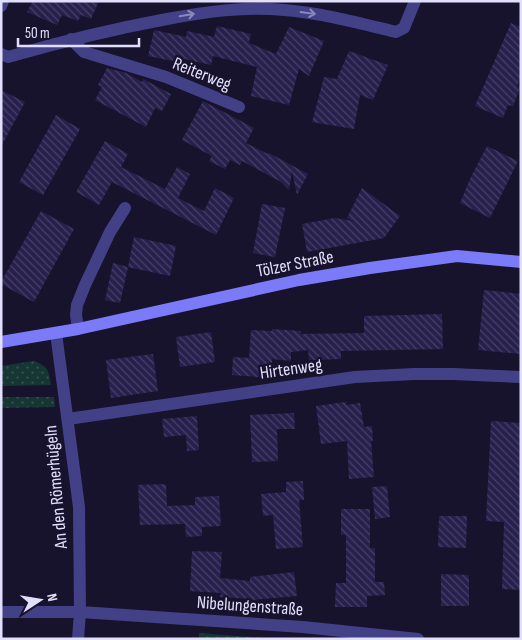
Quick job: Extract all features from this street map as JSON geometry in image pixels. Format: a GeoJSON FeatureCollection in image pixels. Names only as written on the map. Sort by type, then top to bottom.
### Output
{"type":"FeatureCollection","features":[{"type":"Feature","properties":{"kind":"main road","name":"Tölzer Straße"},"geometry":{"type":"LineString","coordinates":[[1,342],[78,329],[299,280],[370,268],[456,256],[521,262]]}},
{"type":"Feature","properties":{"kind":"street"},"geometry":{"type":"LineString","coordinates":[[1,6],[3,1]]}},
{"type":"Feature","properties":{"kind":"street"},"geometry":{"type":"LineString","coordinates":[[1,54],[8,57],[142,24],[207,12],[252,8],[323,15],[396,32],[404,28],[415,1]]}},
{"type":"Feature","properties":{"kind":"street","name":"Reiterweg"},"geometry":{"type":"LineString","coordinates":[[71,40],[84,52],[166,77],[239,107]]}},
{"type":"Feature","properties":{"kind":"street"},"geometry":{"type":"LineString","coordinates":[[78,329],[77,305],[110,232],[125,208]]}},
{"type":"Feature","properties":{"kind":"street","name":"An den Römerhügeln"},"geometry":{"type":"LineString","coordinates":[[56,333],[79,506],[80,612],[78,639]]}},
{"type":"Feature","properties":{"kind":"street","name":"Hirtenweg"},"geometry":{"type":"LineString","coordinates":[[68,419],[355,377],[454,374],[521,377]]}},
{"type":"Feature","properties":{"kind":"street","name":"Nibelungenstraße"},"geometry":{"type":"LineString","coordinates":[[1,612],[80,612],[302,633],[418,639]]}},
{"type":"Feature","properties":{"kind":"green space"},"geometry":{"type":"Polygon","coordinates":[[[34,361],[47,370],[51,385],[1,386],[1,366],[34,361]]]}},
{"type":"Feature","properties":{"kind":"green space"},"geometry":{"type":"Polygon","coordinates":[[[1,397],[54,397],[55,407],[1,408],[1,397]]]}},
{"type":"Feature","properties":{"kind":"green space"},"geometry":{"type":"Polygon","coordinates":[[[199,633],[275,639],[199,639],[199,633]]]}},
{"type":"Feature","properties":{"kind":"building"},"geometry":{"type":"Polygon","coordinates":[[[30,1],[99,1],[91,19],[81,15],[78,21],[62,15],[57,25],[27,12],[32,2],[30,1]]]}},
{"type":"Feature","properties":{"kind":"building"},"geometry":{"type":"Polygon","coordinates":[[[511,23],[521,27],[521,77],[517,86],[520,88],[513,106],[508,105],[503,118],[475,106],[511,23]]]}},
{"type":"Feature","properties":{"kind":"building"},"geometry":{"type":"Polygon","coordinates":[[[217,26],[251,34],[249,43],[276,54],[289,27],[324,41],[309,76],[299,69],[289,105],[251,96],[257,67],[213,56],[211,65],[184,59],[183,63],[148,56],[154,30],[186,37],[187,31],[214,37],[217,26]]]}},
{"type":"Feature","properties":{"kind":"building"},"geometry":{"type":"Polygon","coordinates":[[[349,51],[388,65],[373,100],[360,95],[354,129],[312,122],[324,77],[337,79],[349,51]]]}},
{"type":"Feature","properties":{"kind":"building"},"geometry":{"type":"Polygon","coordinates":[[[107,68],[126,73],[142,82],[143,79],[171,94],[162,111],[155,108],[146,127],[95,100],[102,87],[98,85],[107,68]]]}},
{"type":"Feature","properties":{"kind":"building"},"geometry":{"type":"Polygon","coordinates":[[[1,90],[25,102],[1,147],[1,90]]]}},
{"type":"Feature","properties":{"kind":"building"},"geometry":{"type":"Polygon","coordinates":[[[203,101],[254,128],[246,143],[308,174],[297,195],[292,171],[289,190],[281,182],[242,161],[240,165],[230,160],[225,169],[209,161],[212,156],[182,140],[203,101]]]}},
{"type":"Feature","properties":{"kind":"building"},"geometry":{"type":"Polygon","coordinates":[[[56,115],[80,129],[43,195],[19,182],[56,115]]]}},
{"type":"Feature","properties":{"kind":"building"},"geometry":{"type":"Polygon","coordinates":[[[105,141],[128,154],[121,167],[165,189],[177,167],[190,174],[178,198],[204,211],[215,188],[234,198],[216,235],[112,182],[99,205],[76,192],[105,141]]]}},
{"type":"Feature","properties":{"kind":"building"},"geometry":{"type":"Polygon","coordinates":[[[487,146],[518,161],[490,218],[460,203],[487,146]]]}},
{"type":"Feature","properties":{"kind":"building"},"geometry":{"type":"Polygon","coordinates":[[[362,188],[400,216],[384,238],[307,252],[302,224],[335,218],[354,221],[347,218],[362,188]]]}},
{"type":"Feature","properties":{"kind":"building"},"geometry":{"type":"Polygon","coordinates":[[[262,204],[285,208],[275,257],[253,253],[262,204]]]}},
{"type":"Feature","properties":{"kind":"building"},"geometry":{"type":"Polygon","coordinates":[[[41,211],[74,229],[34,302],[1,284],[1,282],[41,211]]]}},
{"type":"Feature","properties":{"kind":"building"},"geometry":{"type":"Polygon","coordinates":[[[134,237],[176,246],[170,276],[128,267],[134,237]]]}},
{"type":"Feature","properties":{"kind":"building"},"geometry":{"type":"Polygon","coordinates":[[[113,263],[128,267],[120,303],[105,300],[113,263]]]}},
{"type":"Feature","properties":{"kind":"building"},"geometry":{"type":"Polygon","coordinates":[[[484,290],[521,294],[521,354],[478,350],[484,290]]]}},
{"type":"Feature","properties":{"kind":"building"},"geometry":{"type":"Polygon","coordinates":[[[442,314],[443,349],[341,351],[341,359],[309,360],[308,350],[291,352],[291,361],[272,359],[271,378],[232,375],[233,357],[249,358],[251,330],[301,331],[301,334],[364,333],[364,316],[442,314]]]}},
{"type":"Feature","properties":{"kind":"building"},"geometry":{"type":"Polygon","coordinates":[[[211,332],[215,362],[180,367],[176,337],[211,332]]]}},
{"type":"Feature","properties":{"kind":"building"},"geometry":{"type":"Polygon","coordinates":[[[153,354],[158,391],[111,398],[106,360],[153,354]]]}},
{"type":"Feature","properties":{"kind":"building"},"geometry":{"type":"Polygon","coordinates":[[[346,402],[346,405],[360,403],[364,427],[372,426],[373,441],[371,441],[374,477],[349,479],[347,441],[321,444],[316,406],[346,402]]]}},
{"type":"Feature","properties":{"kind":"building"},"geometry":{"type":"Polygon","coordinates":[[[294,413],[295,429],[277,429],[278,461],[252,462],[250,415],[294,413]]]}},
{"type":"Feature","properties":{"kind":"building"},"geometry":{"type":"Polygon","coordinates":[[[197,416],[199,450],[187,451],[186,435],[164,437],[162,419],[197,416]]]}},
{"type":"Feature","properties":{"kind":"building"},"geometry":{"type":"Polygon","coordinates":[[[491,421],[521,423],[521,590],[502,589],[504,522],[486,521],[491,421]]]}},
{"type":"Feature","properties":{"kind":"building"},"geometry":{"type":"Polygon","coordinates":[[[303,481],[304,500],[299,500],[303,547],[276,549],[273,515],[263,516],[261,494],[286,492],[286,482],[303,481]]]}},
{"type":"Feature","properties":{"kind":"building"},"geometry":{"type":"Polygon","coordinates":[[[166,484],[167,506],[195,505],[195,497],[219,496],[221,526],[202,527],[202,536],[186,537],[185,524],[140,525],[138,485],[166,484]]]}},
{"type":"Feature","properties":{"kind":"building"},"geometry":{"type":"Polygon","coordinates":[[[387,486],[390,517],[375,519],[372,487],[387,486]]]}},
{"type":"Feature","properties":{"kind":"building"},"geometry":{"type":"Polygon","coordinates":[[[341,509],[370,509],[370,548],[375,548],[375,582],[384,582],[385,595],[367,596],[367,607],[335,607],[336,583],[346,583],[346,535],[341,535],[341,509]]]}},
{"type":"Feature","properties":{"kind":"building"},"geometry":{"type":"Polygon","coordinates":[[[439,516],[467,516],[466,548],[438,547],[439,516]]]}},
{"type":"Feature","properties":{"kind":"building"},"geometry":{"type":"Polygon","coordinates":[[[192,551],[222,552],[220,578],[250,581],[250,577],[294,572],[297,596],[252,600],[220,597],[221,593],[190,591],[192,551]]]}},
{"type":"Feature","properties":{"kind":"building"},"geometry":{"type":"Polygon","coordinates":[[[441,574],[469,575],[469,606],[441,606],[441,574]]]}}]}
